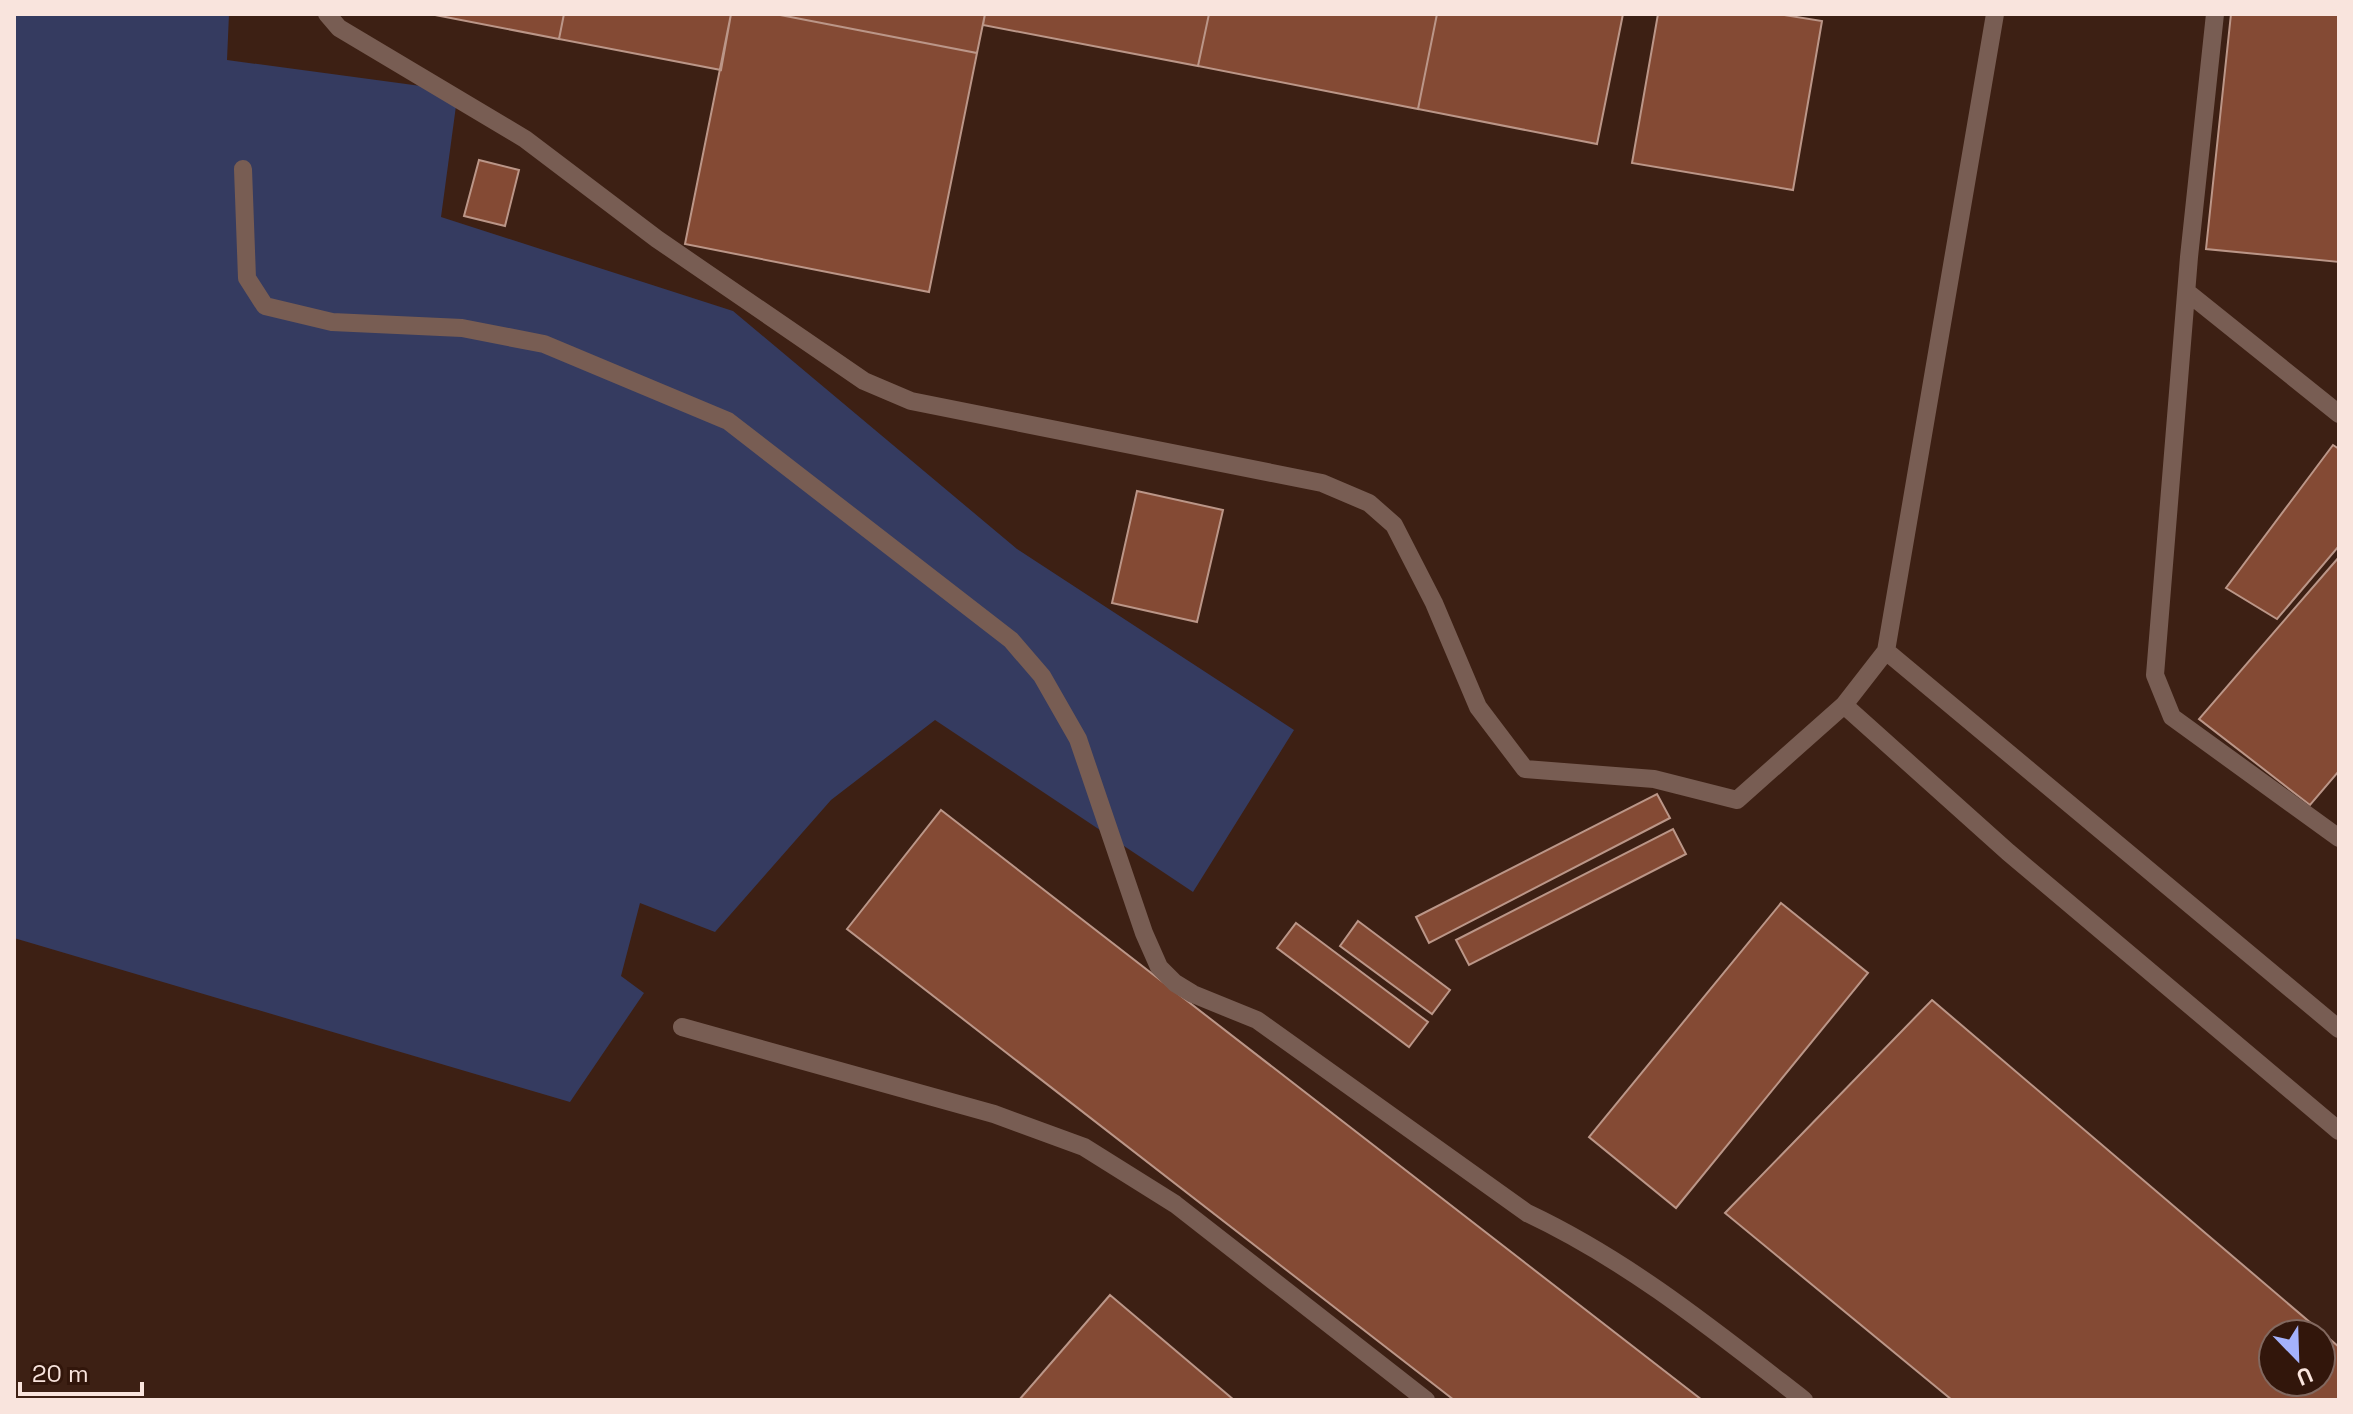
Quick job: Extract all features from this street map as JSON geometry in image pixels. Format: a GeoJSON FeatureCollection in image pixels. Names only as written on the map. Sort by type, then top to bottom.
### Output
{"type":"FeatureCollection","features":[{"type":"Feature","properties":{"kind":"lane"},"geometry":{"type":"LineString","coordinates":[[327,14],[339,28],[525,139],[657,239],[864,381],[911,401],[1322,483],[1369,503],[1394,525],[1434,603],[1478,707],[1525,769],[1654,779],[1737,800],[1844,705],[1886,651],[1995,14]]}},
{"type":"Feature","properties":{"kind":"lane"},"geometry":{"type":"LineString","coordinates":[[2215,14],[2187,292],[2155,675],[2172,717],[2339,838]]}},
{"type":"Feature","properties":{"kind":"lane"},"geometry":{"type":"LineString","coordinates":[[243,169],[247,278],[265,306],[332,322],[462,328],[544,344],[728,421],[1011,640],[1042,676],[1078,739],[1144,933],[1159,967],[1175,983],[1257,1020],[1527,1213],[1574,1235],[1664,1292],[1804,1400]]}},
{"type":"Feature","properties":{"kind":"lane"},"geometry":{"type":"LineString","coordinates":[[2187,292],[2339,414]]}},
{"type":"Feature","properties":{"kind":"lane"},"geometry":{"type":"LineString","coordinates":[[1886,651],[2339,1029]]}},
{"type":"Feature","properties":{"kind":"lane"},"geometry":{"type":"LineString","coordinates":[[1844,705],[2019,862],[2339,1131]]}},
{"type":"Feature","properties":{"kind":"lane"},"geometry":{"type":"LineString","coordinates":[[682,1027],[994,1114],[1084,1147],[1175,1204],[1426,1400]]}},
{"type":"Feature","properties":{"kind":"shaded area"},"geometry":{"type":"Polygon","coordinates":[[[14,14],[229,14],[227,60],[458,91],[441,217],[733,311],[1017,549],[1294,730],[1193,892],[935,720],[831,800],[715,932],[640,903],[621,976],[644,993],[570,1102],[14,938],[14,14]]]}},
{"type":"Feature","properties":{"kind":"building"},"geometry":{"type":"Polygon","coordinates":[[[430,14],[564,14],[559,39],[430,14]]]}},
{"type":"Feature","properties":{"kind":"building"},"geometry":{"type":"Polygon","coordinates":[[[564,14],[731,14],[721,70],[559,39],[564,14]]]}},
{"type":"Feature","properties":{"kind":"building"},"geometry":{"type":"Polygon","coordinates":[[[731,14],[775,14],[977,53],[929,292],[685,244],[731,14]]]}},
{"type":"Feature","properties":{"kind":"building"},"geometry":{"type":"Polygon","coordinates":[[[775,14],[985,14],[977,53],[775,14]]]}},
{"type":"Feature","properties":{"kind":"building"},"geometry":{"type":"Polygon","coordinates":[[[985,14],[1209,14],[1198,66],[983,25],[985,14]]]}},
{"type":"Feature","properties":{"kind":"building"},"geometry":{"type":"Polygon","coordinates":[[[1209,14],[1437,14],[1418,109],[1198,66],[1209,14]]]}},
{"type":"Feature","properties":{"kind":"building"},"geometry":{"type":"Polygon","coordinates":[[[1437,14],[1623,14],[1597,144],[1418,109],[1437,14]]]}},
{"type":"Feature","properties":{"kind":"building"},"geometry":{"type":"Polygon","coordinates":[[[1658,14],[1778,14],[1822,21],[1793,190],[1632,163],[1658,14]]]}},
{"type":"Feature","properties":{"kind":"building"},"geometry":{"type":"Polygon","coordinates":[[[2231,14],[2339,14],[2339,262],[2206,249],[2231,14]]]}},
{"type":"Feature","properties":{"kind":"building"},"geometry":{"type":"Polygon","coordinates":[[[479,160],[519,170],[505,226],[464,216],[479,160]]]}},
{"type":"Feature","properties":{"kind":"building"},"geometry":{"type":"Polygon","coordinates":[[[2333,445],[2339,449],[2339,546],[2277,619],[2226,588],[2333,445]]]}},
{"type":"Feature","properties":{"kind":"building"},"geometry":{"type":"Polygon","coordinates":[[[1137,491],[1223,510],[1197,622],[1112,603],[1137,491]]]}},
{"type":"Feature","properties":{"kind":"building"},"geometry":{"type":"Polygon","coordinates":[[[2339,557],[2339,771],[2310,805],[2199,719],[2339,557]]]}},
{"type":"Feature","properties":{"kind":"building"},"geometry":{"type":"Polygon","coordinates":[[[1657,794],[1670,818],[1429,943],[1416,917],[1657,794]]]}},
{"type":"Feature","properties":{"kind":"building"},"geometry":{"type":"Polygon","coordinates":[[[941,810],[1702,1400],[1454,1400],[847,929],[941,810]]]}},
{"type":"Feature","properties":{"kind":"building"},"geometry":{"type":"Polygon","coordinates":[[[1673,829],[1686,854],[1469,965],[1456,940],[1673,829]]]}},
{"type":"Feature","properties":{"kind":"building"},"geometry":{"type":"Polygon","coordinates":[[[1781,903],[1868,973],[1676,1208],[1589,1137],[1781,903]]]}},
{"type":"Feature","properties":{"kind":"building"},"geometry":{"type":"Polygon","coordinates":[[[1358,921],[1450,990],[1432,1014],[1340,946],[1358,921]]]}},
{"type":"Feature","properties":{"kind":"building"},"geometry":{"type":"Polygon","coordinates":[[[1296,923],[1428,1022],[1409,1047],[1277,948],[1296,923]]]}},
{"type":"Feature","properties":{"kind":"building"},"geometry":{"type":"Polygon","coordinates":[[[1932,1000],[2305,1318],[2257,1318],[2257,1398],[2337,1398],[2337,1345],[2339,1347],[2339,1400],[1952,1400],[1725,1213],[1932,1000]]]}},
{"type":"Feature","properties":{"kind":"building"},"geometry":{"type":"Polygon","coordinates":[[[1110,1295],[1234,1400],[1019,1400],[1110,1295]]]}}]}
